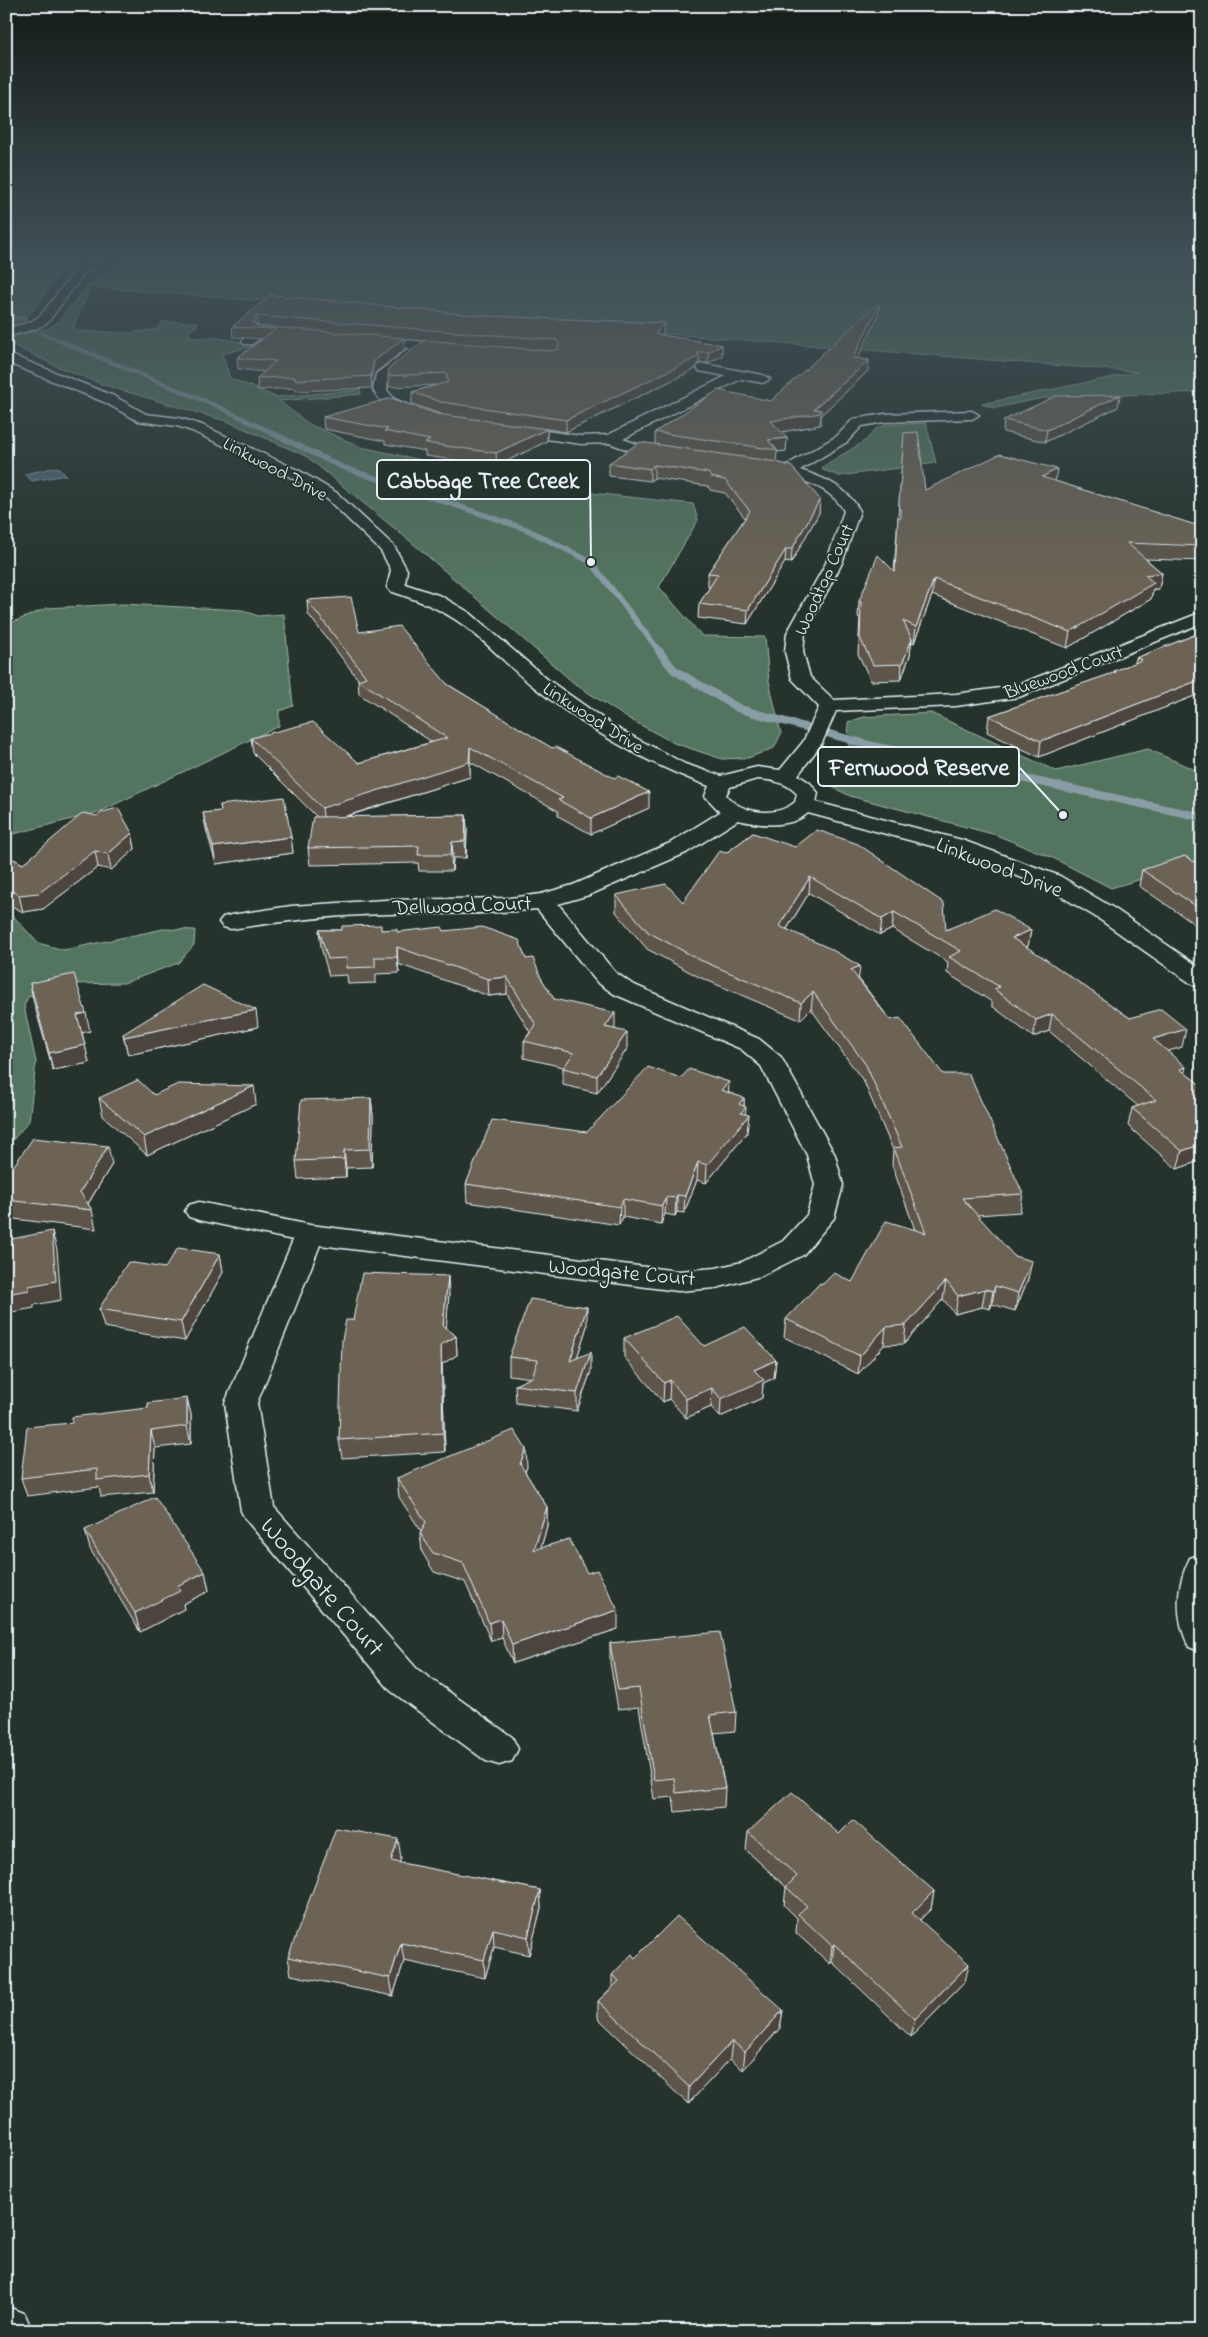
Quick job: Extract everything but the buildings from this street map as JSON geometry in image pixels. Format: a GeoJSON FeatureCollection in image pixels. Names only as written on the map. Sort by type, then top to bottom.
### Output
{"type":"FeatureCollection","features":[{"type":"Feature","properties":{"kind":"street","name":"Linkwood Drive"},"geometry":{"type":"LineString","coordinates":[[28,368],[109,399],[143,418],[179,422],[197,428],[296,474],[332,496],[388,549],[399,570],[396,587],[435,600],[464,617],[540,683],[608,731],[678,768],[721,783]]}},
{"type":"Feature","properties":{"kind":"street"},"geometry":{"type":"LineString","coordinates":[[395,368],[382,377],[380,390],[389,402],[438,420]]}},
{"type":"Feature","properties":{"kind":"street"},"geometry":{"type":"LineString","coordinates":[[704,368],[763,380]]}},
{"type":"Feature","properties":{"kind":"street"},"geometry":{"type":"LineString","coordinates":[[611,439],[738,375]]}},
{"type":"Feature","properties":{"kind":"street"},"geometry":{"type":"LineString","coordinates":[[788,471],[842,439],[858,422],[884,418],[976,421],[986,409]]}},
{"type":"Feature","properties":{"kind":"street"},"geometry":{"type":"LineString","coordinates":[[495,428],[580,440],[611,439],[634,448],[682,455]]}},
{"type":"Feature","properties":{"kind":"street","name":"Woodtop Court"},"geometry":{"type":"LineString","coordinates":[[750,464],[788,471],[820,483],[842,496],[852,511],[834,563],[796,633],[794,652],[801,679],[829,706]]}},
{"type":"Feature","properties":{"kind":"street","name":"Bluewood Court"},"geometry":{"type":"LineString","coordinates":[[829,706],[956,700],[1019,691],[1202,617]]}},
{"type":"Feature","properties":{"kind":"street"},"geometry":{"type":"LineString","coordinates":[[785,777],[812,743],[819,724],[829,706]]}},
{"type":"Feature","properties":{"kind":"street"},"geometry":{"type":"LineString","coordinates":[[757,773],[785,777],[796,781],[808,793],[809,800],[805,806],[787,816],[775,818],[747,817],[734,813],[718,802],[715,796],[721,783],[742,775],[757,773]]}},
{"type":"Feature","properties":{"kind":"street","name":"Linkwood Drive"},"geometry":{"type":"LineString","coordinates":[[805,806],[954,845],[1052,881],[1107,914],[1202,980]]}},
{"type":"Feature","properties":{"kind":"street","name":"Dellwood Court"},"geometry":{"type":"LineString","coordinates":[[231,922],[291,913],[385,908],[510,905],[543,901],[581,890],[678,848],[734,813]]}},
{"type":"Feature","properties":{"kind":"street","name":"Woodgate Court"},"geometry":{"type":"LineString","coordinates":[[200,1210],[310,1234],[678,1281],[716,1278],[751,1269],[793,1248],[820,1218],[829,1185],[821,1155],[772,1062],[750,1044],[623,989],[606,976],[543,901]]}},
{"type":"Feature","properties":{"kind":"street","name":"Woodgate Court"},"geometry":{"type":"LineString","coordinates":[[310,1234],[241,1403],[258,1511],[404,1680],[499,1749]]}},
{"type":"Feature","properties":{"kind":"street"},"geometry":{"type":"LineString","coordinates":[[1202,1568],[1198,1578],[1196,1629],[1202,1638]]}},
{"type":"Feature","properties":{"kind":"green space"},"geometry":{"type":"Polygon","coordinates":[[[61,368],[227,368],[230,378],[276,397],[360,390],[361,394],[279,401],[309,424],[361,447],[555,489],[693,504],[698,520],[659,587],[702,636],[765,637],[769,681],[781,734],[774,748],[748,758],[722,759],[674,743],[624,716],[575,684],[416,546],[306,456],[229,422],[104,385],[61,368]]]}},
{"type":"Feature","properties":{"kind":"green space"},"geometry":{"type":"Polygon","coordinates":[[[1089,368],[1202,368],[1202,392],[1043,398],[995,408],[981,404],[1138,372],[1089,368]]]}},
{"type":"Feature","properties":{"kind":"green space"},"geometry":{"type":"Polygon","coordinates":[[[926,423],[936,463],[839,476],[822,468],[865,441],[877,428],[887,425],[926,423]]]}},
{"type":"Feature","properties":{"kind":"green space"},"geometry":{"type":"Polygon","coordinates":[[[122,604],[242,610],[258,616],[284,614],[293,706],[279,711],[279,726],[99,812],[6,836],[6,625],[47,608],[122,604]]]}},
{"type":"Feature","properties":{"kind":"green space"},"geometry":{"type":"Polygon","coordinates":[[[931,713],[1056,771],[1148,749],[1202,773],[1202,861],[1111,888],[1051,857],[996,835],[850,796],[832,787],[828,772],[849,748],[848,722],[864,717],[931,713]]]}},
{"type":"Feature","properties":{"kind":"green space"},"geometry":{"type":"Polygon","coordinates":[[[6,913],[14,917],[38,943],[64,950],[163,929],[195,930],[194,945],[178,963],[124,983],[66,984],[28,997],[24,1006],[36,1062],[29,1121],[6,1148],[6,913]]]}},
{"type":"Feature","properties":{"kind":"water"},"geometry":{"type":"Polygon","coordinates":[[[58,467],[66,475],[32,481],[24,474],[58,467]]]}},
{"type":"Feature","properties":{"kind":"waterway"},"geometry":{"type":"LineString","coordinates":[[125,368],[217,406],[271,432]]}},
{"type":"Feature","properties":{"kind":"waterway"},"geometry":{"type":"LineString","coordinates":[[268,431],[342,467],[526,529],[591,562],[660,652]]}},
{"type":"Feature","properties":{"kind":"waterway"},"geometry":{"type":"LineString","coordinates":[[659,651],[674,670],[740,709],[873,746],[1202,817]]}},
{"type":"Feature","properties":{"kind":"place","name":"Cabbage Tree Creek"},"geometry":{"type":"Point","coordinates":[591,562]}},
{"type":"Feature","properties":{"kind":"place","name":"Fernwood Reserve"},"geometry":{"type":"Point","coordinates":[1063,815]}}]}
